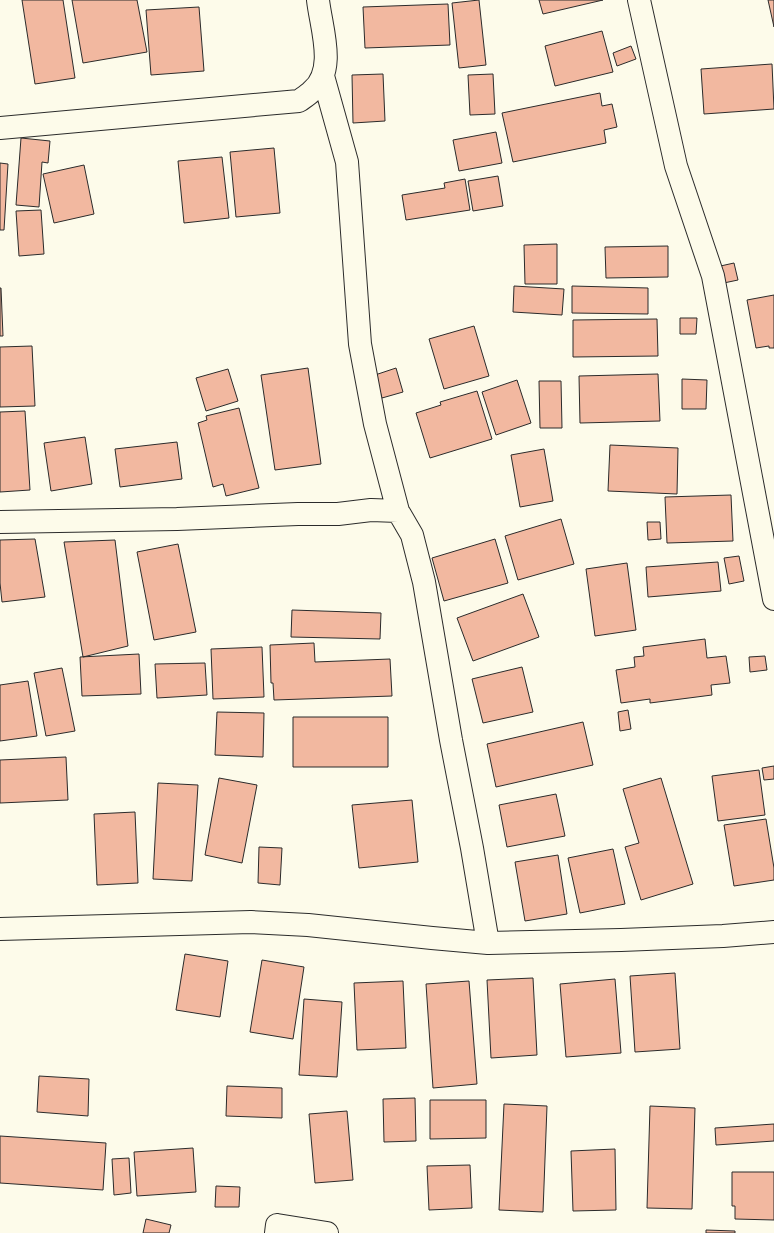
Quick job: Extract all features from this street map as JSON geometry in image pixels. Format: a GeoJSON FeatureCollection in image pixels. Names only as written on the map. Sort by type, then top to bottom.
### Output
{"type":"FeatureCollection","features":[{"type":"Feature","properties":{"kind":"street"},"geometry":{"type":"LineString","coordinates":[[0,128],[299,101],[313,91],[323,76],[326,59],[318,0]]}},
{"type":"Feature","properties":{"kind":"street"},"geometry":{"type":"LineString","coordinates":[[639,0],[676,166],[713,276],[774,599]]}},
{"type":"Feature","properties":{"kind":"street"},"geometry":{"type":"LineString","coordinates":[[323,76],[347,162],[360,344],[375,424],[398,511],[412,535],[424,582],[450,740],[472,848],[488,943]]}},
{"type":"Feature","properties":{"kind":"street"},"geometry":{"type":"LineString","coordinates":[[0,522],[177,519],[338,514],[371,510],[398,511]]}},
{"type":"Feature","properties":{"kind":"street"},"geometry":{"type":"LineString","coordinates":[[0,929],[251,922],[308,925],[488,943],[621,940],[774,932]]}},
{"type":"Feature","properties":{"kind":"street"},"geometry":{"type":"LineString","coordinates":[[276,1233],[277,1225],[328,1233]]}},
{"type":"Feature","properties":{"kind":"building"},"geometry":{"type":"Polygon","coordinates":[[[22,0],[63,0],[75,78],[35,84],[22,0]]]}},
{"type":"Feature","properties":{"kind":"building"},"geometry":{"type":"Polygon","coordinates":[[[72,0],[137,0],[147,52],[83,63],[72,0]]]}},
{"type":"Feature","properties":{"kind":"building"},"geometry":{"type":"Polygon","coordinates":[[[479,0],[486,65],[459,68],[452,3],[479,0]]]}},
{"type":"Feature","properties":{"kind":"building"},"geometry":{"type":"Polygon","coordinates":[[[539,0],[603,0],[543,14],[539,0]]]}},
{"type":"Feature","properties":{"kind":"building"},"geometry":{"type":"Polygon","coordinates":[[[768,0],[774,0],[774,27],[768,0]]]}},
{"type":"Feature","properties":{"kind":"building"},"geometry":{"type":"Polygon","coordinates":[[[448,4],[450,45],[365,48],[363,7],[448,4]]]}},
{"type":"Feature","properties":{"kind":"building"},"geometry":{"type":"Polygon","coordinates":[[[199,7],[204,71],[151,75],[146,10],[199,7]]]}},
{"type":"Feature","properties":{"kind":"building"},"geometry":{"type":"Polygon","coordinates":[[[602,31],[613,72],[555,86],[545,46],[602,31]]]}},
{"type":"Feature","properties":{"kind":"building"},"geometry":{"type":"Polygon","coordinates":[[[631,46],[636,59],[617,66],[613,53],[631,46]]]}},
{"type":"Feature","properties":{"kind":"building"},"geometry":{"type":"Polygon","coordinates":[[[772,64],[774,109],[704,114],[701,69],[772,64]]]}},
{"type":"Feature","properties":{"kind":"building"},"geometry":{"type":"Polygon","coordinates":[[[383,74],[385,121],[353,123],[352,75],[383,74]]]}},
{"type":"Feature","properties":{"kind":"building"},"geometry":{"type":"Polygon","coordinates":[[[493,74],[495,114],[470,115],[468,75],[493,74]]]}},
{"type":"Feature","properties":{"kind":"building"},"geometry":{"type":"Polygon","coordinates":[[[600,93],[602,106],[612,104],[617,127],[604,130],[606,143],[513,162],[502,113],[600,93]]]}},
{"type":"Feature","properties":{"kind":"building"},"geometry":{"type":"Polygon","coordinates":[[[496,132],[502,163],[459,171],[453,140],[496,132]]]}},
{"type":"Feature","properties":{"kind":"building"},"geometry":{"type":"Polygon","coordinates":[[[21,138],[50,141],[48,163],[42,162],[39,207],[16,205],[21,138]]]}},
{"type":"Feature","properties":{"kind":"building"},"geometry":{"type":"Polygon","coordinates":[[[274,148],[280,213],[236,217],[230,152],[274,148]]]}},
{"type":"Feature","properties":{"kind":"building"},"geometry":{"type":"Polygon","coordinates":[[[222,157],[229,218],[184,223],[178,161],[222,157]]]}},
{"type":"Feature","properties":{"kind":"building"},"geometry":{"type":"Polygon","coordinates":[[[0,163],[8,164],[4,230],[0,230],[0,163]]]}},
{"type":"Feature","properties":{"kind":"building"},"geometry":{"type":"Polygon","coordinates":[[[84,165],[94,214],[54,223],[43,174],[84,165]]]}},
{"type":"Feature","properties":{"kind":"building"},"geometry":{"type":"Polygon","coordinates":[[[498,176],[503,206],[473,211],[468,181],[498,176]]]}},
{"type":"Feature","properties":{"kind":"building"},"geometry":{"type":"Polygon","coordinates":[[[465,179],[470,210],[406,220],[402,195],[445,188],[444,183],[465,179]]]}},
{"type":"Feature","properties":{"kind":"building"},"geometry":{"type":"Polygon","coordinates":[[[41,210],[44,254],[19,256],[16,211],[41,210]]]}},
{"type":"Feature","properties":{"kind":"building"},"geometry":{"type":"Polygon","coordinates":[[[557,244],[557,284],[525,284],[524,245],[557,244]]]}},
{"type":"Feature","properties":{"kind":"building"},"geometry":{"type":"Polygon","coordinates":[[[668,246],[668,277],[606,278],[605,247],[668,246]]]}},
{"type":"Feature","properties":{"kind":"building"},"geometry":{"type":"Polygon","coordinates":[[[734,263],[738,280],[719,284],[716,267],[734,263]]]}},
{"type":"Feature","properties":{"kind":"building"},"geometry":{"type":"Polygon","coordinates":[[[514,286],[564,289],[562,315],[513,312],[514,286]]]}},
{"type":"Feature","properties":{"kind":"building"},"geometry":{"type":"Polygon","coordinates":[[[572,286],[648,288],[648,314],[572,313],[572,286]]]}},
{"type":"Feature","properties":{"kind":"building"},"geometry":{"type":"Polygon","coordinates":[[[1,288],[3,336],[0,336],[1,288]]]}},
{"type":"Feature","properties":{"kind":"building"},"geometry":{"type":"Polygon","coordinates":[[[774,295],[774,348],[769,348],[769,346],[756,348],[747,300],[774,295]]]}},
{"type":"Feature","properties":{"kind":"building"},"geometry":{"type":"Polygon","coordinates":[[[680,318],[697,318],[696,334],[680,334],[680,318]]]}},
{"type":"Feature","properties":{"kind":"building"},"geometry":{"type":"Polygon","coordinates":[[[657,319],[658,356],[573,357],[573,320],[657,319]]]}},
{"type":"Feature","properties":{"kind":"building"},"geometry":{"type":"Polygon","coordinates":[[[474,326],[489,376],[444,389],[429,339],[474,326]]]}},
{"type":"Feature","properties":{"kind":"building"},"geometry":{"type":"Polygon","coordinates":[[[32,346],[35,406],[0,407],[0,347],[32,346]]]}},
{"type":"Feature","properties":{"kind":"building"},"geometry":{"type":"Polygon","coordinates":[[[308,368],[321,464],[275,470],[261,375],[308,368]]]}},
{"type":"Feature","properties":{"kind":"building"},"geometry":{"type":"Polygon","coordinates":[[[396,368],[403,392],[382,398],[375,375],[396,368]]]}},
{"type":"Feature","properties":{"kind":"building"},"geometry":{"type":"Polygon","coordinates":[[[228,369],[238,401],[206,411],[196,378],[228,369]]]}},
{"type":"Feature","properties":{"kind":"building"},"geometry":{"type":"Polygon","coordinates":[[[658,374],[660,421],[580,423],[579,376],[658,374]]]}},
{"type":"Feature","properties":{"kind":"building"},"geometry":{"type":"Polygon","coordinates":[[[682,379],[707,380],[706,409],[682,409],[682,379]]]}},
{"type":"Feature","properties":{"kind":"building"},"geometry":{"type":"Polygon","coordinates":[[[517,380],[531,423],[496,435],[482,392],[517,380]]]}},
{"type":"Feature","properties":{"kind":"building"},"geometry":{"type":"Polygon","coordinates":[[[539,381],[561,381],[562,428],[540,428],[539,381]]]}},
{"type":"Feature","properties":{"kind":"building"},"geometry":{"type":"Polygon","coordinates":[[[477,391],[492,439],[430,458],[416,413],[441,405],[440,402],[477,391]]]}},
{"type":"Feature","properties":{"kind":"building"},"geometry":{"type":"Polygon","coordinates":[[[239,408],[259,488],[226,496],[223,484],[213,487],[198,423],[207,420],[206,416],[239,408]]]}},
{"type":"Feature","properties":{"kind":"building"},"geometry":{"type":"Polygon","coordinates":[[[25,411],[30,490],[0,492],[0,412],[25,411]]]}},
{"type":"Feature","properties":{"kind":"building"},"geometry":{"type":"Polygon","coordinates":[[[85,437],[92,484],[51,491],[44,443],[85,437]]]}},
{"type":"Feature","properties":{"kind":"building"},"geometry":{"type":"Polygon","coordinates":[[[177,442],[182,479],[120,487],[115,449],[177,442]]]}},
{"type":"Feature","properties":{"kind":"building"},"geometry":{"type":"Polygon","coordinates":[[[610,445],[678,448],[677,494],[608,491],[610,445]]]}},
{"type":"Feature","properties":{"kind":"building"},"geometry":{"type":"Polygon","coordinates":[[[544,449],[553,501],[520,507],[511,455],[544,449]]]}},
{"type":"Feature","properties":{"kind":"building"},"geometry":{"type":"Polygon","coordinates":[[[731,495],[733,541],[667,543],[665,497],[731,495]]]}},
{"type":"Feature","properties":{"kind":"building"},"geometry":{"type":"Polygon","coordinates":[[[561,519],[574,564],[518,580],[505,536],[561,519]]]}},
{"type":"Feature","properties":{"kind":"building"},"geometry":{"type":"Polygon","coordinates":[[[647,522],[660,522],[661,539],[648,540],[647,522]]]}},
{"type":"Feature","properties":{"kind":"building"},"geometry":{"type":"Polygon","coordinates":[[[35,539],[45,597],[2,602],[0,540],[35,539]]]}},
{"type":"Feature","properties":{"kind":"building"},"geometry":{"type":"Polygon","coordinates":[[[495,539],[508,583],[444,601],[432,558],[495,539]]]}},
{"type":"Feature","properties":{"kind":"building"},"geometry":{"type":"Polygon","coordinates":[[[115,540],[128,646],[83,657],[64,542],[115,540]]]}},
{"type":"Feature","properties":{"kind":"building"},"geometry":{"type":"Polygon","coordinates":[[[178,544],[196,632],[154,640],[137,552],[178,544]]]}},
{"type":"Feature","properties":{"kind":"building"},"geometry":{"type":"Polygon","coordinates":[[[739,556],[744,581],[729,584],[724,558],[739,556]]]}},
{"type":"Feature","properties":{"kind":"building"},"geometry":{"type":"Polygon","coordinates":[[[718,562],[721,591],[648,597],[646,567],[718,562]]]}},
{"type":"Feature","properties":{"kind":"building"},"geometry":{"type":"Polygon","coordinates":[[[627,563],[636,630],[595,636],[586,569],[627,563]]]}},
{"type":"Feature","properties":{"kind":"building"},"geometry":{"type":"Polygon","coordinates":[[[523,594],[539,637],[473,661],[457,618],[523,594]]]}},
{"type":"Feature","properties":{"kind":"building"},"geometry":{"type":"Polygon","coordinates":[[[292,610],[381,613],[380,639],[291,637],[292,610]]]}},
{"type":"Feature","properties":{"kind":"building"},"geometry":{"type":"Polygon","coordinates":[[[705,639],[707,658],[726,656],[730,683],[711,685],[712,695],[650,703],[650,699],[621,703],[616,670],[635,667],[634,657],[644,656],[643,647],[705,639]]]}},
{"type":"Feature","properties":{"kind":"building"},"geometry":{"type":"Polygon","coordinates":[[[314,643],[315,662],[390,659],[392,696],[274,700],[273,683],[271,683],[270,645],[314,643]]]}},
{"type":"Feature","properties":{"kind":"building"},"geometry":{"type":"Polygon","coordinates":[[[262,647],[264,697],[213,699],[211,649],[262,647]]]}},
{"type":"Feature","properties":{"kind":"building"},"geometry":{"type":"Polygon","coordinates":[[[139,654],[141,694],[82,696],[80,657],[139,654]]]}},
{"type":"Feature","properties":{"kind":"building"},"geometry":{"type":"Polygon","coordinates":[[[765,656],[767,670],[750,672],[749,657],[765,656]]]}},
{"type":"Feature","properties":{"kind":"building"},"geometry":{"type":"Polygon","coordinates":[[[205,663],[207,695],[157,698],[155,664],[205,663]]]}},
{"type":"Feature","properties":{"kind":"building"},"geometry":{"type":"Polygon","coordinates":[[[522,667],[533,712],[483,723],[472,679],[522,667]]]}},
{"type":"Feature","properties":{"kind":"building"},"geometry":{"type":"Polygon","coordinates":[[[62,668],[75,731],[46,736],[34,673],[62,668]]]}},
{"type":"Feature","properties":{"kind":"building"},"geometry":{"type":"Polygon","coordinates":[[[28,681],[37,736],[0,741],[0,685],[28,681]]]}},
{"type":"Feature","properties":{"kind":"building"},"geometry":{"type":"Polygon","coordinates":[[[628,710],[631,729],[620,731],[618,712],[628,710]]]}},
{"type":"Feature","properties":{"kind":"building"},"geometry":{"type":"Polygon","coordinates":[[[217,712],[264,713],[263,757],[215,755],[217,712]]]}},
{"type":"Feature","properties":{"kind":"building"},"geometry":{"type":"Polygon","coordinates":[[[293,717],[388,717],[388,767],[293,767],[293,717]]]}},
{"type":"Feature","properties":{"kind":"building"},"geometry":{"type":"Polygon","coordinates":[[[583,722],[593,765],[496,787],[487,744],[583,722]]]}},
{"type":"Feature","properties":{"kind":"building"},"geometry":{"type":"Polygon","coordinates":[[[66,757],[68,800],[0,803],[0,760],[66,757]]]}},
{"type":"Feature","properties":{"kind":"building"},"geometry":{"type":"Polygon","coordinates":[[[774,766],[774,779],[764,780],[762,768],[774,766]]]}},
{"type":"Feature","properties":{"kind":"building"},"geometry":{"type":"Polygon","coordinates":[[[759,770],[765,815],[718,821],[712,776],[759,770]]]}},
{"type":"Feature","properties":{"kind":"building"},"geometry":{"type":"Polygon","coordinates":[[[219,778],[257,785],[242,863],[205,855],[219,778]]]}},
{"type":"Feature","properties":{"kind":"building"},"geometry":{"type":"Polygon","coordinates":[[[661,778],[693,884],[641,900],[625,847],[639,843],[623,789],[661,778]]]}},
{"type":"Feature","properties":{"kind":"building"},"geometry":{"type":"Polygon","coordinates":[[[158,783],[198,785],[192,881],[153,879],[158,783]]]}},
{"type":"Feature","properties":{"kind":"building"},"geometry":{"type":"Polygon","coordinates":[[[556,794],[565,836],[507,847],[499,805],[556,794]]]}},
{"type":"Feature","properties":{"kind":"building"},"geometry":{"type":"Polygon","coordinates":[[[412,800],[418,862],[359,868],[352,805],[412,800]]]}},
{"type":"Feature","properties":{"kind":"building"},"geometry":{"type":"Polygon","coordinates":[[[135,812],[138,883],[97,885],[94,814],[135,812]]]}},
{"type":"Feature","properties":{"kind":"building"},"geometry":{"type":"Polygon","coordinates":[[[766,819],[774,868],[774,880],[734,886],[724,825],[766,819]]]}},
{"type":"Feature","properties":{"kind":"building"},"geometry":{"type":"Polygon","coordinates":[[[259,847],[282,848],[280,885],[258,883],[259,847]]]}},
{"type":"Feature","properties":{"kind":"building"},"geometry":{"type":"Polygon","coordinates":[[[613,849],[625,904],[580,913],[568,858],[613,849]]]}},
{"type":"Feature","properties":{"kind":"building"},"geometry":{"type":"Polygon","coordinates":[[[558,855],[567,914],[525,921],[515,862],[558,855]]]}},
{"type":"Feature","properties":{"kind":"building"},"geometry":{"type":"Polygon","coordinates":[[[185,954],[228,961],[220,1017],[176,1010],[185,954]]]}},
{"type":"Feature","properties":{"kind":"building"},"geometry":{"type":"Polygon","coordinates":[[[262,960],[304,967],[293,1039],[250,1032],[262,960]]]}},
{"type":"Feature","properties":{"kind":"building"},"geometry":{"type":"Polygon","coordinates":[[[675,973],[680,1049],[635,1052],[630,976],[675,973]]]}},
{"type":"Feature","properties":{"kind":"building"},"geometry":{"type":"Polygon","coordinates":[[[533,978],[537,1055],[491,1058],[487,980],[533,978]]]}},
{"type":"Feature","properties":{"kind":"building"},"geometry":{"type":"Polygon","coordinates":[[[615,979],[621,1053],[566,1057],[560,984],[615,979]]]}},
{"type":"Feature","properties":{"kind":"building"},"geometry":{"type":"Polygon","coordinates":[[[403,981],[406,1048],[357,1050],[354,983],[403,981]]]}},
{"type":"Feature","properties":{"kind":"building"},"geometry":{"type":"Polygon","coordinates":[[[469,981],[477,1084],[433,1088],[426,984],[469,981]]]}},
{"type":"Feature","properties":{"kind":"building"},"geometry":{"type":"Polygon","coordinates":[[[304,999],[342,1002],[337,1077],[299,1075],[304,999]]]}},
{"type":"Feature","properties":{"kind":"building"},"geometry":{"type":"Polygon","coordinates":[[[39,1076],[89,1079],[88,1116],[37,1112],[39,1076]]]}},
{"type":"Feature","properties":{"kind":"building"},"geometry":{"type":"Polygon","coordinates":[[[227,1086],[282,1088],[282,1118],[226,1116],[227,1086]]]}},
{"type":"Feature","properties":{"kind":"building"},"geometry":{"type":"Polygon","coordinates":[[[415,1098],[416,1141],[384,1142],[383,1099],[415,1098]]]}},
{"type":"Feature","properties":{"kind":"building"},"geometry":{"type":"Polygon","coordinates":[[[430,1100],[486,1100],[486,1138],[430,1139],[430,1100]]]}},
{"type":"Feature","properties":{"kind":"building"},"geometry":{"type":"Polygon","coordinates":[[[504,1104],[547,1106],[543,1212],[499,1210],[504,1104]]]}},
{"type":"Feature","properties":{"kind":"building"},"geometry":{"type":"Polygon","coordinates":[[[650,1106],[695,1108],[692,1209],[647,1208],[650,1106]]]}},
{"type":"Feature","properties":{"kind":"building"},"geometry":{"type":"Polygon","coordinates":[[[347,1111],[353,1180],[315,1183],[309,1114],[347,1111]]]}},
{"type":"Feature","properties":{"kind":"building"},"geometry":{"type":"Polygon","coordinates":[[[774,1124],[774,1141],[716,1145],[715,1128],[774,1124]]]}},
{"type":"Feature","properties":{"kind":"building"},"geometry":{"type":"Polygon","coordinates":[[[0,1136],[106,1143],[103,1190],[0,1183],[0,1136]]]}},
{"type":"Feature","properties":{"kind":"building"},"geometry":{"type":"Polygon","coordinates":[[[193,1148],[196,1192],[137,1196],[134,1152],[193,1148]]]}},
{"type":"Feature","properties":{"kind":"building"},"geometry":{"type":"Polygon","coordinates":[[[615,1149],[616,1210],[573,1211],[571,1151],[615,1149]]]}},
{"type":"Feature","properties":{"kind":"building"},"geometry":{"type":"Polygon","coordinates":[[[129,1158],[131,1193],[114,1195],[112,1159],[129,1158]]]}},
{"type":"Feature","properties":{"kind":"building"},"geometry":{"type":"Polygon","coordinates":[[[470,1165],[472,1208],[429,1210],[427,1166],[470,1165]]]}},
{"type":"Feature","properties":{"kind":"building"},"geometry":{"type":"Polygon","coordinates":[[[732,1172],[774,1172],[774,1220],[735,1219],[735,1206],[732,1206],[732,1172]]]}},
{"type":"Feature","properties":{"kind":"building"},"geometry":{"type":"Polygon","coordinates":[[[216,1186],[240,1187],[239,1207],[215,1207],[216,1186]]]}},
{"type":"Feature","properties":{"kind":"building"},"geometry":{"type":"Polygon","coordinates":[[[146,1219],[171,1225],[169,1233],[143,1233],[146,1219]]]}},
{"type":"Feature","properties":{"kind":"building"},"geometry":{"type":"Polygon","coordinates":[[[706,1230],[735,1231],[735,1233],[706,1233],[706,1230]]]}}]}
